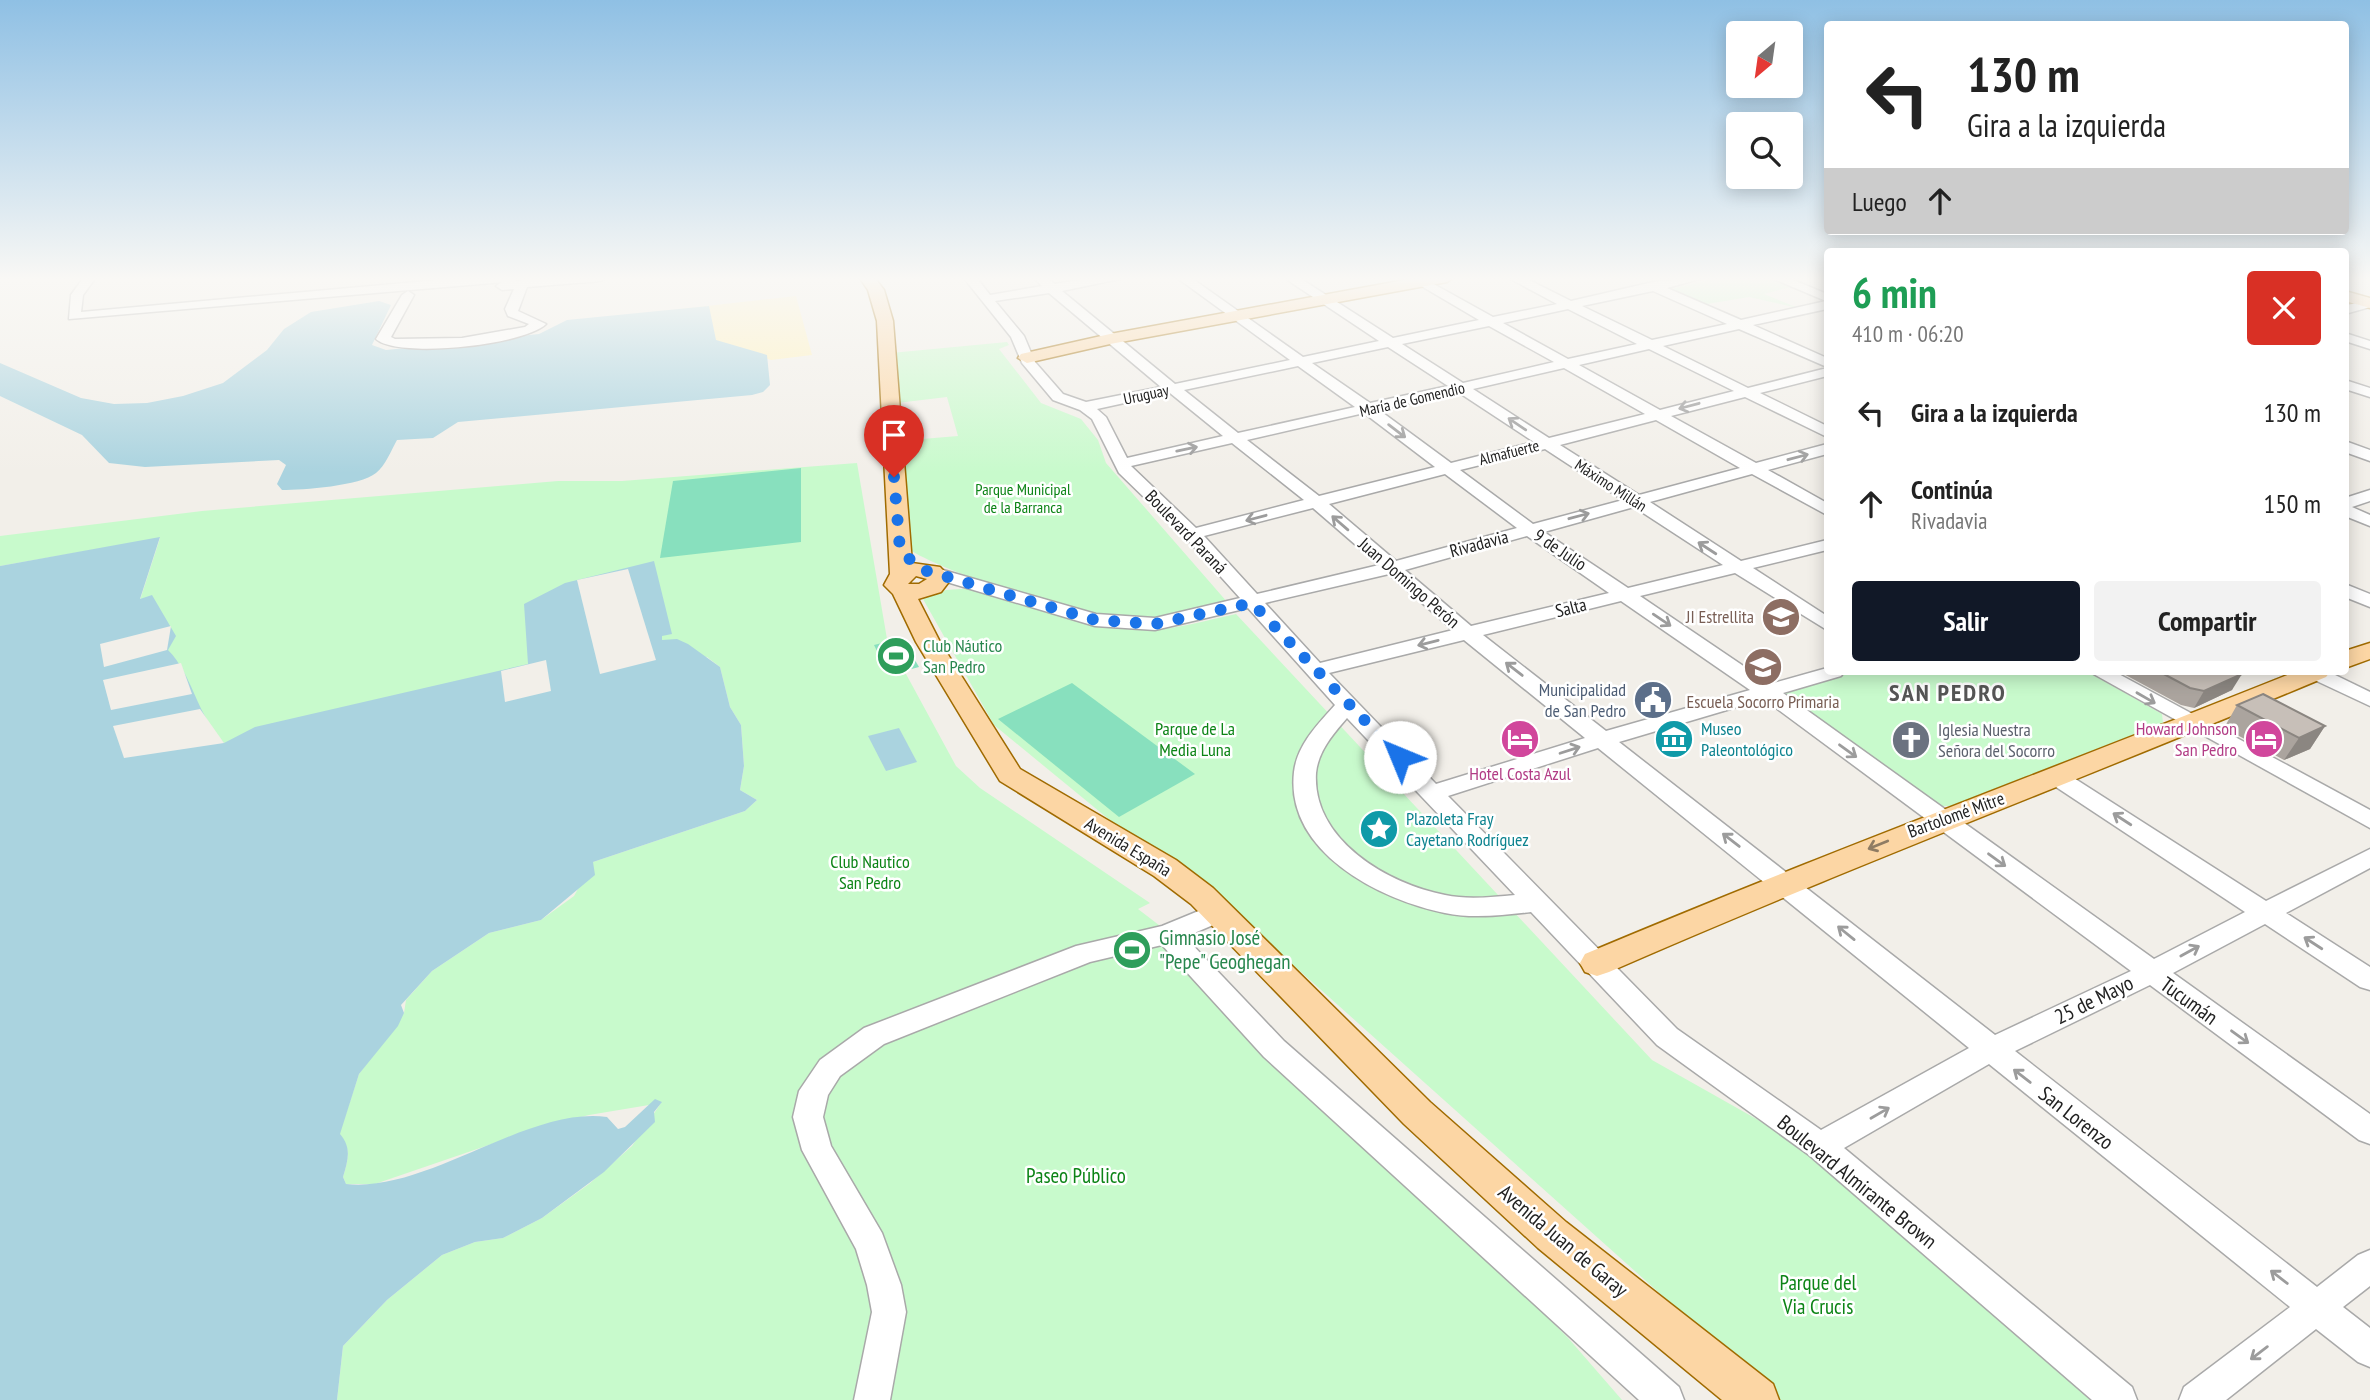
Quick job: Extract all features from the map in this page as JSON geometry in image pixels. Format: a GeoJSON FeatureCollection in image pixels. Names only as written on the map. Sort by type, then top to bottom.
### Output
{"type":"FeatureCollection","features":[{"type":"Feature","properties":{"kind":"main road","name":"Avenida España"},"geometry":{"type":"LineString","coordinates":[[886,342],[900,550],[917,584],[928,642],[1010,775],[1039,795],[1165,868],[1202,896],[1375,1074]]}},
{"type":"Feature","properties":{"kind":"main road"},"geometry":{"type":"LineString","coordinates":[[1026,354],[1082,342]]}},
{"type":"Feature","properties":{"kind":"main road"},"geometry":{"type":"LineString","coordinates":[[2349,658],[2370,650]]}},
{"type":"Feature","properties":{"kind":"main road","name":"Bartolomé Mitre"},"geometry":{"type":"LineString","coordinates":[[1597,963],[1785,882],[1942,820],[2058,779],[2308,675]]}},
{"type":"Feature","properties":{"kind":"main road","name":"Avenida Juan de Garay"},"geometry":{"type":"LineString","coordinates":[[1375,1074],[1552,1235],[1757,1400]]}},
{"type":"Feature","properties":{"kind":"street"},"geometry":{"type":"LineString","coordinates":[[386,342],[389,345],[409,346],[447,342]]}},
{"type":"Feature","properties":{"kind":"street","name":"Boulevard Paraná"},"geometry":{"type":"LineString","coordinates":[[1018,342],[1029,363],[1058,397],[1085,407],[1102,423],[1120,464],[1192,534],[1347,705],[1597,963]]}},
{"type":"Feature","properties":{"kind":"street","name":"Juan Domingo Perón"},"geometry":{"type":"LineString","coordinates":[[1114,342],[1316,502],[1468,633],[1785,882]]}},
{"type":"Feature","properties":{"kind":"street","name":"9 de Julio"},"geometry":{"type":"LineString","coordinates":[[1273,342],[1530,530],[1766,691],[1942,820]]}},
{"type":"Feature","properties":{"kind":"street","name":"Uruguay"},"geometry":{"type":"LineString","coordinates":[[1085,407],[1395,342]]}},
{"type":"Feature","properties":{"kind":"street"},"geometry":{"type":"LineString","coordinates":[[1530,342],[1824,508]]}},
{"type":"Feature","properties":{"kind":"street"},"geometry":{"type":"LineString","coordinates":[[1645,342],[1824,431]]}},
{"type":"Feature","properties":{"kind":"street","name":"María de Gomendio"},"geometry":{"type":"LineString","coordinates":[[1120,464],[1661,342]]}},
{"type":"Feature","properties":{"kind":"street"},"geometry":{"type":"LineString","coordinates":[[1780,342],[1824,362]]}},
{"type":"Feature","properties":{"kind":"street","name":"Máximo Millán"},"geometry":{"type":"LineString","coordinates":[[1392,343],[1824,622]]}},
{"type":"Feature","properties":{"kind":"street","name":"Almafuerte"},"geometry":{"type":"LineString","coordinates":[[1192,534],[1824,373]]}},
{"type":"Feature","properties":{"kind":"street"},"geometry":{"type":"LineString","coordinates":[[2349,448],[2370,456]]}},
{"type":"Feature","properties":{"kind":"street","name":"Rivadavia"},"geometry":{"type":"LineString","coordinates":[[917,584],[975,583],[1069,614],[1122,624],[1155,624],[1391,568],[1824,450]]}},
{"type":"Feature","properties":{"kind":"street"},"geometry":{"type":"LineString","coordinates":[[2349,503],[2370,495]]}},
{"type":"Feature","properties":{"kind":"street"},"geometry":{"type":"LineString","coordinates":[[2349,512],[2370,521]]}},
{"type":"Feature","properties":{"kind":"street","name":"Salta"},"geometry":{"type":"LineString","coordinates":[[1315,670],[1824,546]]}},
{"type":"Feature","properties":{"kind":"street"},"geometry":{"type":"LineString","coordinates":[[2349,592],[2370,601]]}},
{"type":"Feature","properties":{"kind":"street"},"geometry":{"type":"LineString","coordinates":[[1434,792],[1824,675]]}},
{"type":"Feature","properties":{"kind":"street"},"geometry":{"type":"LineString","coordinates":[[2105,675],[2370,820]]}},
{"type":"Feature","properties":{"kind":"street"},"geometry":{"type":"LineString","coordinates":[[2321,675],[2370,700]]}},
{"type":"Feature","properties":{"kind":"street"},"geometry":{"type":"LineString","coordinates":[[1347,705],[1330,720],[1319,735],[1307,766],[1305,797],[1311,818],[1327,842],[1371,876],[1406,892],[1444,904],[1478,907],[1535,902]]}},
{"type":"Feature","properties":{"kind":"street"},"geometry":{"type":"LineString","coordinates":[[2058,779],[2370,980]]}},
{"type":"Feature","properties":{"kind":"street","name":"Tucumán"},"geometry":{"type":"LineString","coordinates":[[1942,820],[2370,1131]]}},
{"type":"Feature","properties":{"kind":"street","name":"25 de Mayo"},"geometry":{"type":"LineString","coordinates":[[1820,1146],[1990,1051],[2151,973],[2263,911],[2370,857]]}},
{"type":"Feature","properties":{"kind":"street","name":"San Lorenzo"},"geometry":{"type":"LineString","coordinates":[[1785,882],[1990,1051],[2370,1350]]}},
{"type":"Feature","properties":{"kind":"street"},"geometry":{"type":"LineString","coordinates":[[872,1400],[888,1312],[884,1285],[871,1244],[817,1150],[808,1117],[814,1091],[830,1068],[874,1036],[1085,953],[1167,934],[1218,912]]}},
{"type":"Feature","properties":{"kind":"street"},"geometry":{"type":"LineString","coordinates":[[1167,934],[1274,1049],[1666,1400]]}},
{"type":"Feature","properties":{"kind":"street","name":"Boulevard Almirante Brown"},"geometry":{"type":"LineString","coordinates":[[1597,963],[1686,1052],[1820,1146],[2119,1400]]}},
{"type":"Feature","properties":{"kind":"street"},"geometry":{"type":"LineString","coordinates":[[2197,1400],[2370,1266]]}},
{"type":"Feature","properties":{"kind":"sand"},"geometry":{"type":"Polygon","coordinates":[[[714,342],[809,342],[812,355],[771,360],[714,342]]]}},
{"type":"Feature","properties":{"kind":"green space","name":"Parque Municipal de la Barranca"},"geometry":{"type":"Polygon","coordinates":[[[1007,342],[1009,345],[999,349],[1041,403],[1081,419],[1098,440],[1106,463],[1228,603],[1148,618],[1121,619],[1102,616],[1044,602],[978,580],[948,569],[907,548],[898,441],[958,436],[947,397],[897,403],[891,353],[1007,342]]]}},
{"type":"Feature","properties":{"kind":"green space"},"geometry":{"type":"Polygon","coordinates":[[[857,463],[887,639],[956,766],[980,788],[1150,903],[1138,909],[1181,942],[1569,1339],[1622,1400],[337,1400],[343,1346],[387,1300],[442,1255],[475,1242],[503,1238],[542,1218],[589,1184],[632,1146],[661,1103],[589,1115],[541,1127],[375,1184],[346,1184],[343,1177],[347,1150],[339,1135],[359,1074],[404,1013],[406,1000],[432,971],[489,933],[541,920],[574,896],[593,862],[745,811],[757,800],[740,790],[744,766],[741,725],[730,707],[720,667],[707,657],[656,660],[207,766],[140,600],[160,538],[0,566],[0,536],[202,511],[558,481],[622,481],[857,463]]]}},
{"type":"Feature","properties":{"kind":"green space"},"geometry":{"type":"Polygon","coordinates":[[[801,468],[801,542],[660,558],[673,481],[801,468]]]}},
{"type":"Feature","properties":{"kind":"green space","name":"Parque de La Media Luna"},"geometry":{"type":"Polygon","coordinates":[[[975,588],[1059,616],[1124,629],[1168,628],[1236,614],[1652,1060],[1815,1152],[2106,1400],[1760,1400],[1665,1298],[1214,894],[1111,821],[994,725],[923,599],[946,590],[975,588]]]}},
{"type":"Feature","properties":{"kind":"green space","name":"Club Náutico San Pedro"},"geometry":{"type":"Polygon","coordinates":[[[902,638],[919,667],[889,675],[874,645],[902,638]]]}},
{"type":"Feature","properties":{"kind":"green space"},"geometry":{"type":"Polygon","coordinates":[[[1844,675],[2093,675],[2162,714],[2163,723],[1951,806],[1940,806],[1779,693],[1844,675]]]}},
{"type":"Feature","properties":{"kind":"green space"},"geometry":{"type":"Polygon","coordinates":[[[1072,683],[1195,774],[1119,817],[998,719],[1072,683]]]}},
{"type":"Feature","properties":{"kind":"water"},"geometry":{"type":"Polygon","coordinates":[[[273,342],[373,342],[372,345],[386,350],[459,342],[724,342],[767,355],[770,385],[763,392],[752,395],[458,422],[433,438],[397,440],[376,473],[358,481],[282,490],[277,484],[286,465],[279,460],[145,467],[109,463],[82,435],[0,396],[0,363],[81,398],[114,404],[147,403],[183,396],[223,383],[273,342]]]}},
{"type":"Feature","properties":{"kind":"water"},"geometry":{"type":"Polygon","coordinates":[[[160,537],[140,599],[152,595],[176,636],[168,650],[183,671],[207,720],[224,743],[255,727],[528,664],[524,604],[565,583],[654,561],[672,634],[662,636],[662,640],[677,639],[688,644],[720,667],[730,707],[741,725],[744,766],[740,790],[757,800],[745,811],[593,862],[595,875],[541,920],[489,933],[432,971],[401,1005],[404,1013],[398,1026],[359,1074],[340,1134],[348,1149],[343,1177],[346,1184],[377,1183],[410,1176],[544,1124],[576,1117],[607,1117],[618,1129],[625,1127],[655,1099],[662,1102],[654,1112],[655,1122],[604,1172],[542,1218],[503,1238],[475,1242],[442,1255],[387,1300],[343,1346],[337,1400],[0,1400],[0,566],[160,537]]]}},
{"type":"Feature","properties":{"kind":"water"},"geometry":{"type":"Polygon","coordinates":[[[899,728],[917,762],[886,771],[868,736],[899,728]]]}},
{"type":"Feature","properties":{"kind":"pier"},"geometry":{"type":"Polygon","coordinates":[[[628,569],[656,660],[600,674],[577,580],[628,569]]]}},
{"type":"Feature","properties":{"kind":"pier"},"geometry":{"type":"Polygon","coordinates":[[[171,626],[167,650],[104,667],[100,644],[171,626]]]}},
{"type":"Feature","properties":{"kind":"pier"},"geometry":{"type":"Polygon","coordinates":[[[546,660],[551,691],[505,702],[501,671],[546,660]]]}},
{"type":"Feature","properties":{"kind":"pier"},"geometry":{"type":"Polygon","coordinates":[[[181,663],[192,694],[111,710],[103,680],[181,663]]]}},
{"type":"Feature","properties":{"kind":"pier"},"geometry":{"type":"Polygon","coordinates":[[[200,709],[224,743],[124,758],[113,726],[200,709]]]}},
{"type":"Feature","properties":{"kind":"building"},"geometry":{"type":"Polygon","coordinates":[[[2166,675],[2240,675],[2204,691],[2190,688],[2166,675]]]}},
{"type":"Feature","properties":{"kind":"building"},"geometry":{"type":"Polygon","coordinates":[[[2263,694],[2325,726],[2299,738],[2237,705],[2263,694]]]}},
{"type":"Feature","properties":{"kind":"place","name":"JI Estrellita"},"geometry":{"type":"Point","coordinates":[1781,617]}},
{"type":"Feature","properties":{"kind":"place","name":"Club Náutico San Pedro"},"geometry":{"type":"Point","coordinates":[896,656]}},
{"type":"Feature","properties":{"kind":"place","name":"Escuela Socorro Primaria"},"geometry":{"type":"Point","coordinates":[1763,667]}},
{"type":"Feature","properties":{"kind":"place","name":"Municipalidad de San Pedro"},"geometry":{"type":"Point","coordinates":[1653,700]}},
{"type":"Feature","properties":{"kind":"place","name":"Hotel Costa Azul"},"geometry":{"type":"Point","coordinates":[1520,739]}},
{"type":"Feature","properties":{"kind":"place","name":"Museo Paleontológico"},"geometry":{"type":"Point","coordinates":[1674,739]}},
{"type":"Feature","properties":{"kind":"place","name":"Howard Johnson San Pedro"},"geometry":{"type":"Point","coordinates":[2264,739]}},
{"type":"Feature","properties":{"kind":"place","name":"Iglesia Nuestra Señora del Socorro"},"geometry":{"type":"Point","coordinates":[1911,740]}},
{"type":"Feature","properties":{"kind":"place","name":"Plazoleta Fray Cayetano Rodríguez"},"geometry":{"type":"Point","coordinates":[1379,829]}},
{"type":"Feature","properties":{"kind":"place","name":"Gimnasio José \"Pepe\" Geoghegan"},"geometry":{"type":"Point","coordinates":[1132,950]}},
{"type":"Feature","properties":{"kind":"district","name":"SAN PEDRO"},"geometry":{"type":"Point","coordinates":[1948,693]}},
{"type":"Feature","properties":{"kind":"route"},"geometry":{"type":"LineString","coordinates":[[894,477],[900,550],[920,569],[975,583],[1069,614],[1122,624],[1155,624],[1252,603],[1347,705],[1400,757]]}},
{"type":"Feature","properties":{"kind":"park label","name":"Club Nautico San Pedro"},"geometry":{"type":"Point","coordinates":[870,872]}},
{"type":"Feature","properties":{"kind":"park label","name":"Paseo Público"},"geometry":{"type":"Point","coordinates":[1076,1176]}},
{"type":"Feature","properties":{"kind":"park label","name":"Parque del Via Crucis"},"geometry":{"type":"Point","coordinates":[1818,1295]}}]}
